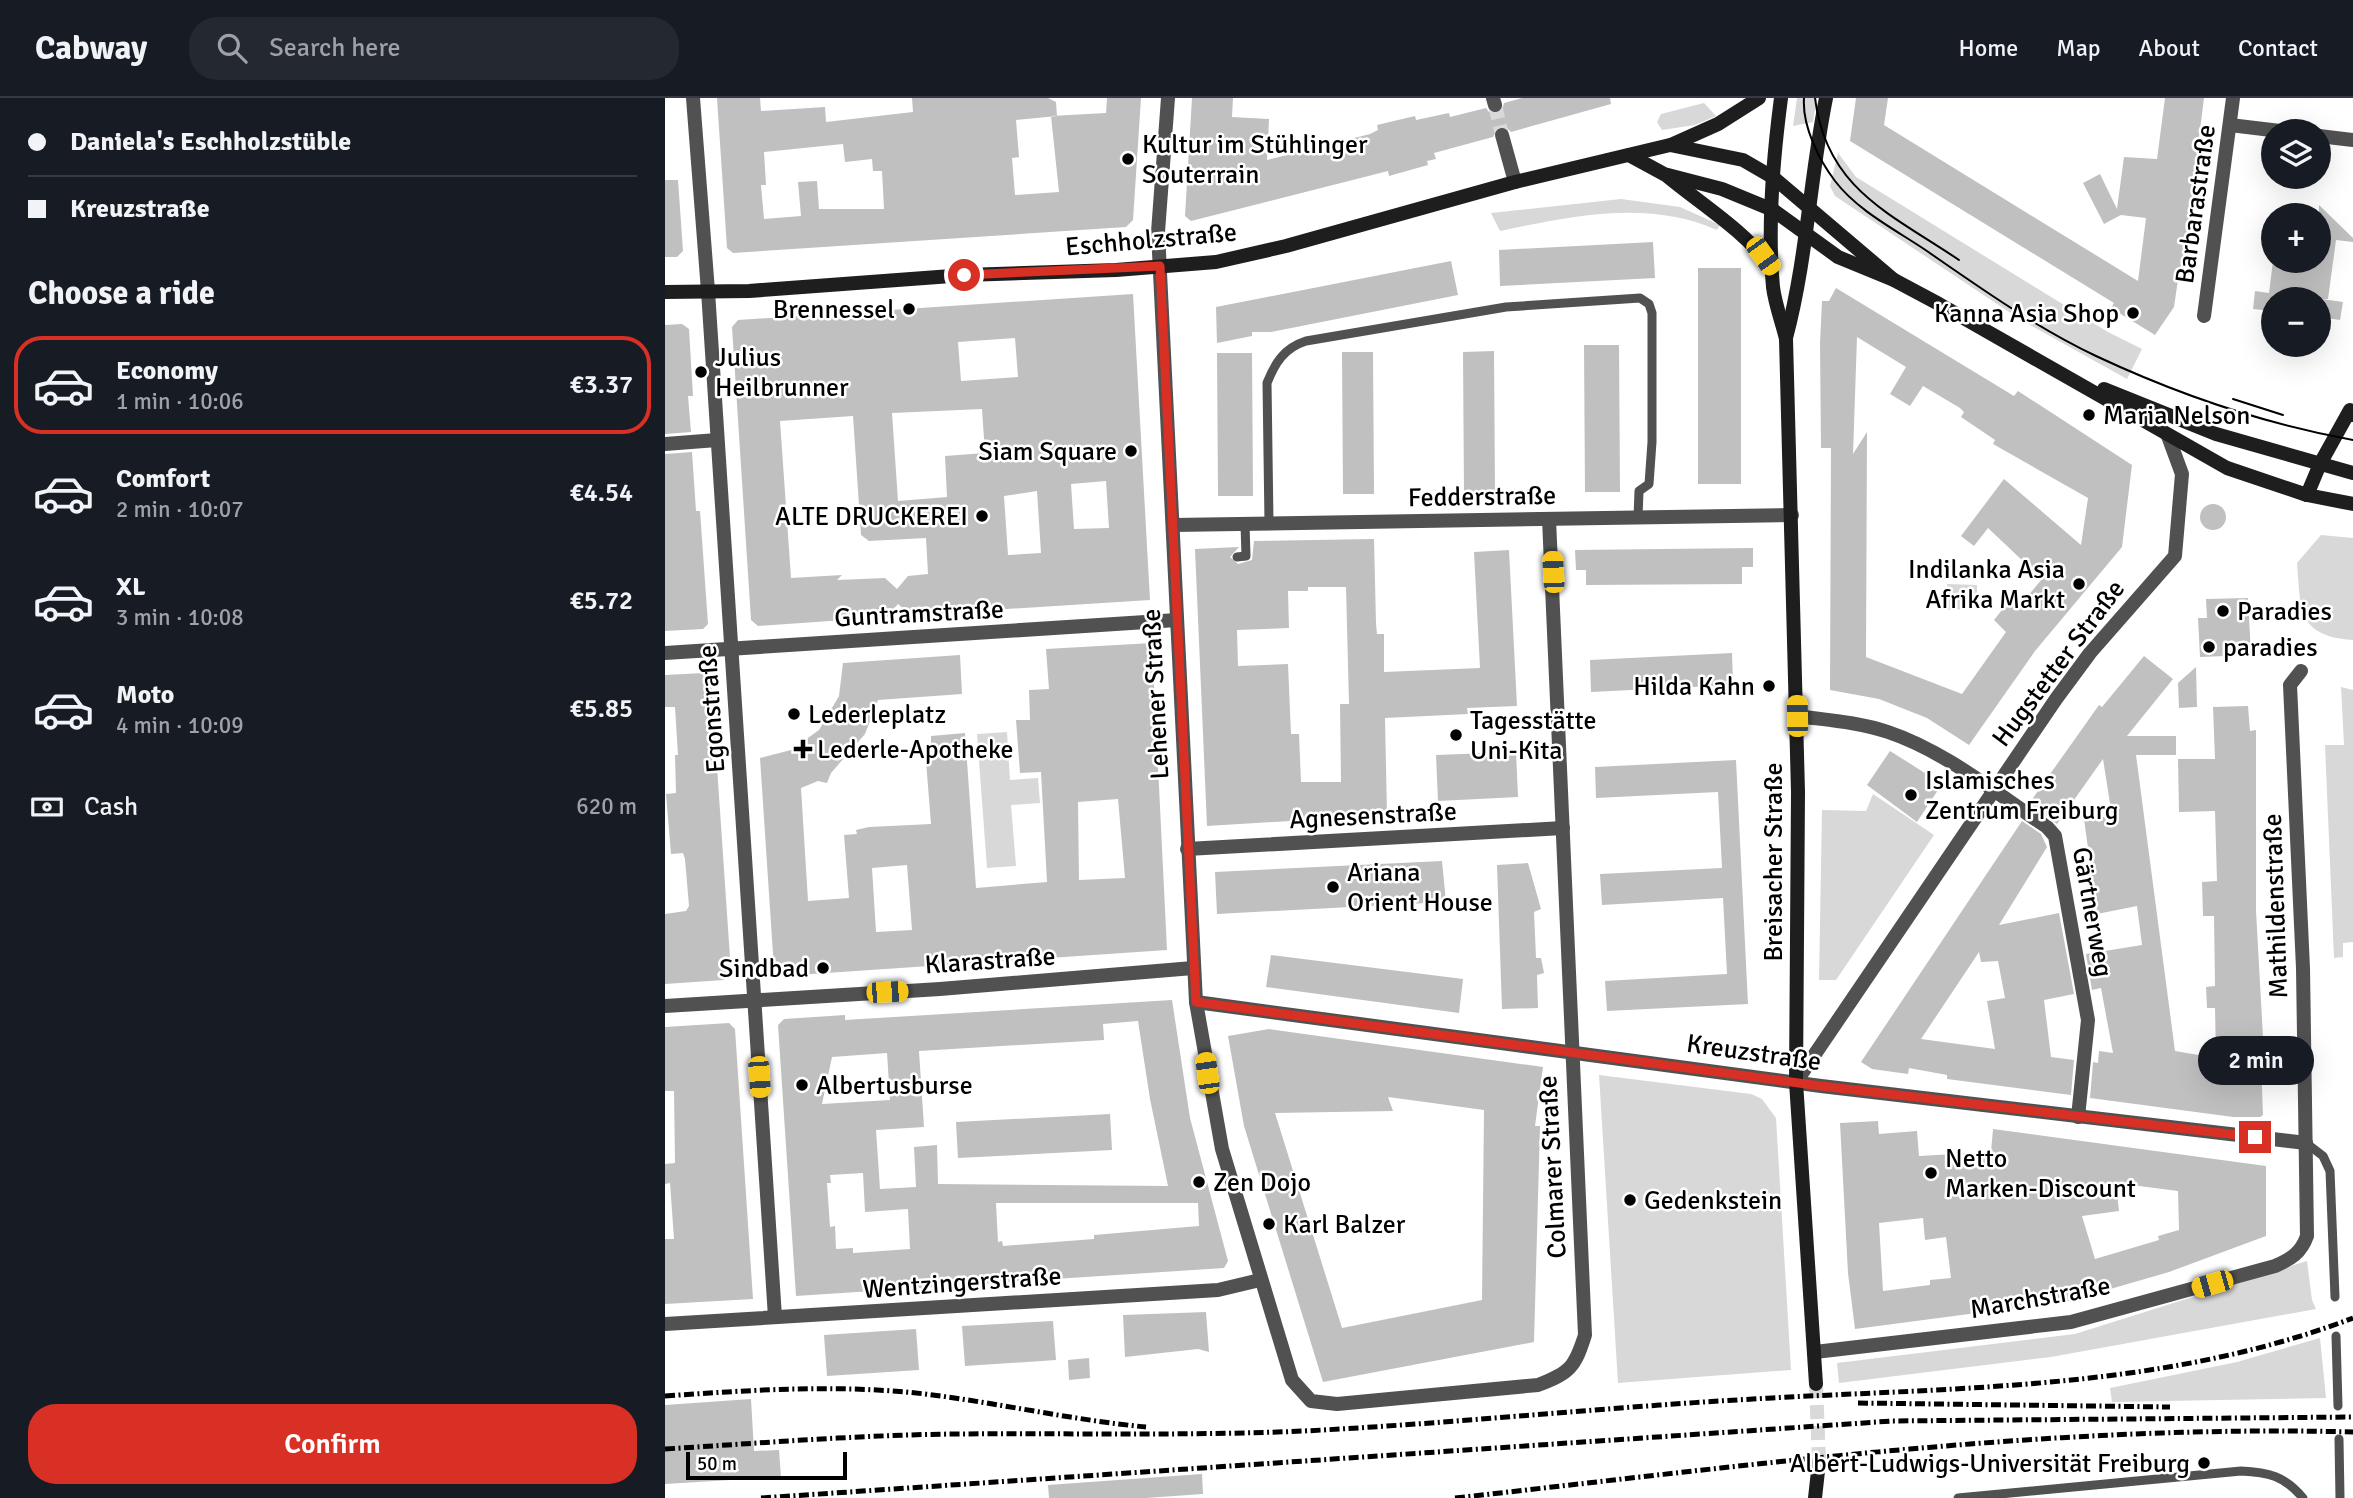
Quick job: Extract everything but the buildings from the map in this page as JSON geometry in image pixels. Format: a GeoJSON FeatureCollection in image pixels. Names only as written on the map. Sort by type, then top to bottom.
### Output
{"type":"FeatureCollection","features":[{"type":"Feature","properties":{"kind":"main road"},"geometry":{"type":"LineString","coordinates":[[1670,145],[1718,124],[1759,98]]}},
{"type":"Feature","properties":{"kind":"main road","name":"Breisacher Straße"},"geometry":{"type":"LineString","coordinates":[[1781,98],[1774,178],[1772,268],[1773,289],[1786,339],[1797,716],[1796,1082],[1816,1384]]}},
{"type":"Feature","properties":{"kind":"main road","name":"Breisacher Straße"},"geometry":{"type":"LineString","coordinates":[[1786,339],[1799,289],[1808,204],[1826,98]]}},
{"type":"Feature","properties":{"kind":"main road","name":"Eschholzstraße"},"geometry":{"type":"LineString","coordinates":[[665,292],[1216,262],[1273,249],[1515,182],[1670,145],[1743,160],[1774,178],[1808,204],[1894,280]]}},
{"type":"Feature","properties":{"kind":"main road"},"geometry":{"type":"LineString","coordinates":[[1629,155],[1664,174],[1755,246],[1772,268]]}},
{"type":"Feature","properties":{"kind":"main road"},"geometry":{"type":"LineString","coordinates":[[1664,174],[1722,189],[1773,210],[1838,257],[1894,280],[2227,468],[2307,495],[2353,504]]}},
{"type":"Feature","properties":{"kind":"main road"},"geometry":{"type":"LineString","coordinates":[[2063,373],[2216,434],[2353,473]]}},
{"type":"Feature","properties":{"kind":"main road"},"geometry":{"type":"LineString","coordinates":[[2307,495],[2319,464],[2352,410]]}},
{"type":"Feature","properties":{"kind":"main road"},"geometry":{"type":"LineString","coordinates":[[1816,1498],[1819,1462]]}},
{"type":"Feature","properties":{"kind":"street","name":"Egonstraße"},"geometry":{"type":"LineString","coordinates":[[693,98],[775,1317]]}},
{"type":"Feature","properties":{"kind":"street","name":"Lehener Straße"},"geometry":{"type":"LineString","coordinates":[[1168,98],[1159,218],[1160,266],[1193,968],[1196,1002],[1222,1149],[1260,1280]]}},
{"type":"Feature","properties":{"kind":"street","name":"Barbarastraße"},"geometry":{"type":"LineString","coordinates":[[2204,316],[2234,98]]}},
{"type":"Feature","properties":{"kind":"street"},"geometry":{"type":"LineString","coordinates":[[2231,125],[2261,129]]}},
{"type":"Feature","properties":{"kind":"street"},"geometry":{"type":"LineString","coordinates":[[1502,135],[1515,182]]}},
{"type":"Feature","properties":{"kind":"street"},"geometry":{"type":"LineString","coordinates":[[2331,137],[2353,140]]}},
{"type":"Feature","properties":{"kind":"street","name":"Hugstetter Straße"},"geometry":{"type":"LineString","coordinates":[[1796,1082],[2090,653],[2175,556],[2182,474],[2168,436]]}},
{"type":"Feature","properties":{"kind":"street"},"geometry":{"type":"LineString","coordinates":[[665,444],[717,440]]}},
{"type":"Feature","properties":{"kind":"street","name":"Fedderstraße"},"geometry":{"type":"LineString","coordinates":[[1173,525],[1791,516]]}},
{"type":"Feature","properties":{"kind":"street","name":"Colmarer Straße"},"geometry":{"type":"LineString","coordinates":[[1260,1280],[1292,1380],[1311,1401],[1349,1404],[1538,1385],[1566,1374],[1578,1358],[1585,1335],[1549,519]]}},
{"type":"Feature","properties":{"kind":"street","name":"Guntramstraße"},"geometry":{"type":"LineString","coordinates":[[665,653],[1177,620]]}},
{"type":"Feature","properties":{"kind":"street","name":"Mathildenstraße"},"geometry":{"type":"LineString","coordinates":[[2301,671],[2290,685],[2303,968],[2307,1236],[2304,1245]]}},
{"type":"Feature","properties":{"kind":"street","name":"Gärtnerweg"},"geometry":{"type":"LineString","coordinates":[[1797,716],[1859,724],[1889,732],[1930,751],[2047,827],[2055,836],[2088,1020],[2077,1117]]}},
{"type":"Feature","properties":{"kind":"street","name":"Agnesenstraße"},"geometry":{"type":"LineString","coordinates":[[1187,849],[1563,828]]}},
{"type":"Feature","properties":{"kind":"street","name":"Klarastraße"},"geometry":{"type":"LineString","coordinates":[[665,1006],[940,989],[1193,968]]}},
{"type":"Feature","properties":{"kind":"street","name":"Kreuzstraße"},"geometry":{"type":"LineString","coordinates":[[1196,1002],[1796,1082],[2306,1143]]}},
{"type":"Feature","properties":{"kind":"street","name":"Marchstraße"},"geometry":{"type":"LineString","coordinates":[[1815,1352],[2071,1322],[2275,1266],[2293,1258],[2304,1245]]}},
{"type":"Feature","properties":{"kind":"street","name":"Wentzingerstraße"},"geometry":{"type":"LineString","coordinates":[[665,1324],[1218,1290],[1260,1280]]}},
{"type":"Feature","properties":{"kind":"lane"},"geometry":{"type":"LineString","coordinates":[[1269,523],[1267,383],[1274,365],[1287,349],[1306,341],[1506,307],[1640,298],[1649,304],[1652,313],[1652,442],[1649,484],[1639,492],[1638,518]]}},
{"type":"Feature","properties":{"kind":"lane"},"geometry":{"type":"LineString","coordinates":[[1237,557],[1246,556],[1245,524]]}},
{"type":"Feature","properties":{"kind":"lane"},"geometry":{"type":"LineString","coordinates":[[2306,1143],[2323,1156],[2330,1171],[2335,1297]]}},
{"type":"Feature","properties":{"kind":"lane"},"geometry":{"type":"LineString","coordinates":[[2336,1336],[2338,1406]]}},
{"type":"Feature","properties":{"kind":"lane"},"geometry":{"type":"LineString","coordinates":[[2339,1439],[2340,1498]]}},
{"type":"Feature","properties":{"kind":"lane"},"geometry":{"type":"LineString","coordinates":[[1958,1498],[2241,1471],[2268,1472],[2292,1484],[2303,1498]]}},
{"type":"Feature","properties":{"kind":"shaded area"},"geometry":{"type":"Polygon","coordinates":[[[1797,98],[1817,98],[1813,122],[1793,126],[1797,98]]]}},
{"type":"Feature","properties":{"kind":"shaded area"},"geometry":{"type":"Polygon","coordinates":[[[1704,103],[1716,116],[1695,125],[1662,130],[1657,122],[1661,114],[1704,103]]]}},
{"type":"Feature","properties":{"kind":"shaded area"},"geometry":{"type":"Polygon","coordinates":[[[1838,153],[1856,177],[2108,332],[2142,349],[2127,379],[2021,320],[1835,196],[1830,186],[1838,153]]]}},
{"type":"Feature","properties":{"kind":"shaded area"},"geometry":{"type":"Polygon","coordinates":[[[1621,199],[1680,207],[1720,225],[1717,230],[1664,215],[1610,213],[1554,220],[1500,231],[1491,213],[1621,199]]]}},
{"type":"Feature","properties":{"kind":"shaded area"},"geometry":{"type":"Polygon","coordinates":[[[2321,535],[2353,538],[2353,640],[2321,633],[2311,626],[2301,606],[2297,563],[2321,535]]]}},
{"type":"Feature","properties":{"kind":"shaded area"},"geometry":{"type":"Polygon","coordinates":[[[1947,584],[1977,585],[1977,608],[1948,610],[1947,584]]]}},
{"type":"Feature","properties":{"kind":"shaded area"},"geometry":{"type":"Polygon","coordinates":[[[2341,687],[2353,690],[2353,942],[2343,943],[2343,957],[2334,958],[2325,745],[2344,745],[2341,687]]]}},
{"type":"Feature","properties":{"kind":"shaded area"},"geometry":{"type":"Polygon","coordinates":[[[1007,732],[1010,780],[1038,778],[1040,803],[1011,805],[1016,866],[987,868],[977,734],[1007,732]]]}},
{"type":"Feature","properties":{"kind":"shaded area"},"geometry":{"type":"Polygon","coordinates":[[[1873,794],[1934,835],[1836,980],[1819,980],[1822,810],[1866,811],[1873,794]]]}},
{"type":"Feature","properties":{"kind":"shaded area"},"geometry":{"type":"Polygon","coordinates":[[[1599,1075],[1751,1094],[1762,1099],[1776,1118],[1791,1370],[1618,1383],[1599,1075]]]}},
{"type":"Feature","properties":{"kind":"shaded area"},"geometry":{"type":"Polygon","coordinates":[[[2307,1261],[2312,1300],[2316,1309],[2051,1357],[1839,1383],[1837,1363],[2075,1334],[2307,1261]]]}},
{"type":"Feature","properties":{"kind":"shaded area"},"geometry":{"type":"Polygon","coordinates":[[[2320,1338],[2326,1398],[2112,1402],[2110,1388],[2237,1362],[2320,1338]]]}},
{"type":"Feature","properties":{"kind":"tunnel"},"geometry":{"type":"LineString","coordinates":[[1495,105],[1502,135]]}},
{"type":"Feature","properties":{"kind":"tunnel"},"geometry":{"type":"LineString","coordinates":[[1816,1384],[1819,1462]]}},
{"type":"Feature","properties":{"kind":"tram line"},"geometry":{"type":"LineString","coordinates":[[1804,98],[1806,120],[1818,153],[1829,173],[1854,201],[2029,319],[2096,356],[2190,395],[2254,416],[2353,440]]}},
{"type":"Feature","properties":{"kind":"tram line"},"geometry":{"type":"LineString","coordinates":[[1815,98],[1822,129],[1833,155],[1847,177],[1886,213],[1959,260]]}},
{"type":"Feature","properties":{"kind":"tram line"},"geometry":{"type":"LineString","coordinates":[[2233,399],[2283,415]]}},
{"type":"Feature","properties":{"kind":"railway"},"geometry":{"type":"LineString","coordinates":[[665,1449],[919,1435],[1304,1431],[1714,1401],[1993,1387],[2139,1372],[2211,1359],[2283,1341],[2353,1318]]}},
{"type":"Feature","properties":{"kind":"railway"},"geometry":{"type":"LineString","coordinates":[[665,1396],[795,1389],[892,1391],[1146,1427]]}},
{"type":"Feature","properties":{"kind":"railway"},"geometry":{"type":"LineString","coordinates":[[1858,1403],[2170,1407]]}},
{"type":"Feature","properties":{"kind":"railway"},"geometry":{"type":"LineString","coordinates":[[761,1498],[1892,1421],[2353,1417]]}},
{"type":"Feature","properties":{"kind":"railway"},"geometry":{"type":"LineString","coordinates":[[1455,1498],[1791,1461],[2015,1441],[2240,1431],[2353,1432]]}},
{"type":"Feature","properties":{"kind":"place","name":"Kultur im Stühlinger Souterrain"},"geometry":{"type":"Point","coordinates":[1128,159]}},
{"type":"Feature","properties":{"kind":"place","name":"Brennessel"},"geometry":{"type":"Point","coordinates":[909,309]}},
{"type":"Feature","properties":{"kind":"place","name":"Kanna Asia Shop"},"geometry":{"type":"Point","coordinates":[2133,313]}},
{"type":"Feature","properties":{"kind":"place","name":"Julius Heilbrunner"},"geometry":{"type":"Point","coordinates":[701,372]}},
{"type":"Feature","properties":{"kind":"place","name":"Maria Nelson"},"geometry":{"type":"Point","coordinates":[2089,415]}},
{"type":"Feature","properties":{"kind":"place","name":"Siam Square"},"geometry":{"type":"Point","coordinates":[1131,451]}},
{"type":"Feature","properties":{"kind":"place","name":"ALTE DRUCKEREI"},"geometry":{"type":"Point","coordinates":[982,516]}},
{"type":"Feature","properties":{"kind":"place","name":"Indilanka Asia Afrika Markt"},"geometry":{"type":"Point","coordinates":[2079,584]}},
{"type":"Feature","properties":{"kind":"place","name":"Paradies"},"geometry":{"type":"Point","coordinates":[2223,611]}},
{"type":"Feature","properties":{"kind":"place","name":"paradies"},"geometry":{"type":"Point","coordinates":[2209,647]}},
{"type":"Feature","properties":{"kind":"place","name":"Hilda Kahn"},"geometry":{"type":"Point","coordinates":[1769,686]}},
{"type":"Feature","properties":{"kind":"place","name":"Lederleplatz"},"geometry":{"type":"Point","coordinates":[794,714]}},
{"type":"Feature","properties":{"kind":"place","name":"Tagesstätte Uni-Kita"},"geometry":{"type":"Point","coordinates":[1456,735]}},
{"type":"Feature","properties":{"kind":"place","name":"Lederle-Apotheke"},"geometry":{"type":"Point","coordinates":[803,749]}},
{"type":"Feature","properties":{"kind":"place","name":"Islamisches Zentrum Freiburg"},"geometry":{"type":"Point","coordinates":[1911,795]}},
{"type":"Feature","properties":{"kind":"place","name":"Ariana Orient House"},"geometry":{"type":"Point","coordinates":[1333,887]}},
{"type":"Feature","properties":{"kind":"place","name":"Sindbad"},"geometry":{"type":"Point","coordinates":[823,968]}},
{"type":"Feature","properties":{"kind":"place","name":"Albertusburse"},"geometry":{"type":"Point","coordinates":[802,1085]}},
{"type":"Feature","properties":{"kind":"place","name":"Netto Marken-Discount"},"geometry":{"type":"Point","coordinates":[1931,1173]}},
{"type":"Feature","properties":{"kind":"place","name":"Zen Dojo"},"geometry":{"type":"Point","coordinates":[1199,1182]}},
{"type":"Feature","properties":{"kind":"place","name":"Gedenkstein"},"geometry":{"type":"Point","coordinates":[1630,1200]}},
{"type":"Feature","properties":{"kind":"place","name":"Karl Balzer"},"geometry":{"type":"Point","coordinates":[1269,1224]}},
{"type":"Feature","properties":{"kind":"place","name":"Albert-Ludwigs-Universität Freiburg"},"geometry":{"type":"Point","coordinates":[2204,1463]}},
{"type":"Feature","properties":{"kind":"route"},"geometry":{"type":"LineString","coordinates":[[964,275],[1160,266],[1196,1002],[1821,1086],[2255,1137]]}}]}
